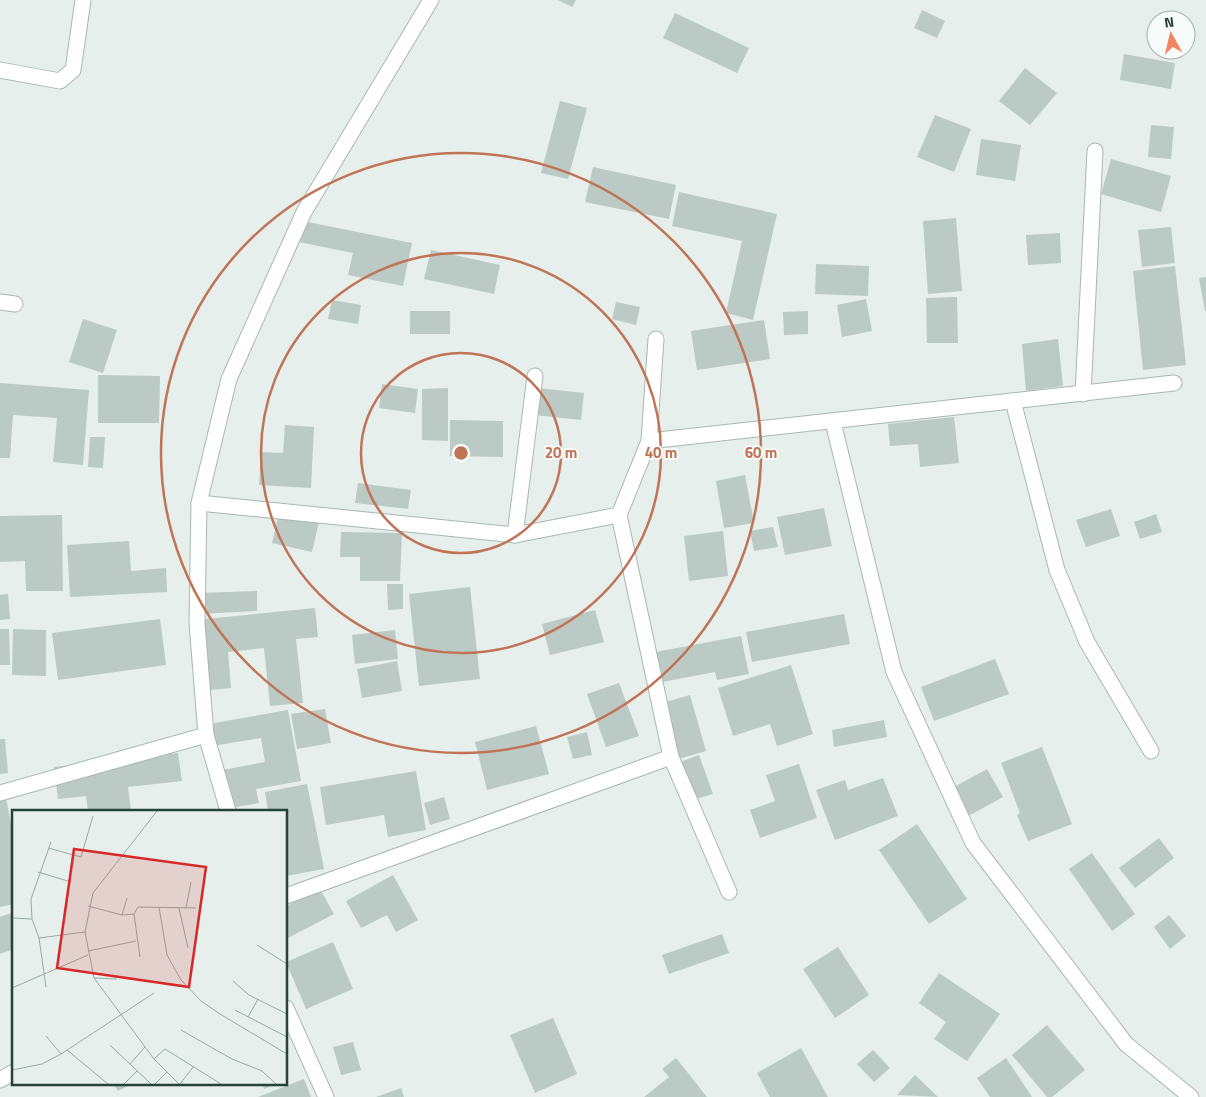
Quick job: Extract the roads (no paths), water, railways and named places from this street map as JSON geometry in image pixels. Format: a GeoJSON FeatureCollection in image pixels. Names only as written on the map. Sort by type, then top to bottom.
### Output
{"type":"FeatureCollection","features":[{"type":"Feature","properties":{"kind":"street"},"geometry":{"type":"LineString","coordinates":[[0,70],[60,81],[73,70],[83,0]]}},
{"type":"Feature","properties":{"kind":"street"},"geometry":{"type":"LineString","coordinates":[[228,810],[206,735],[197,623],[199,503],[229,379],[304,212],[431,0]]}},
{"type":"Feature","properties":{"kind":"street"},"geometry":{"type":"LineString","coordinates":[[1083,394],[1095,151]]}},
{"type":"Feature","properties":{"kind":"street"},"geometry":{"type":"LineString","coordinates":[[656,339],[649,441],[619,515],[671,757],[729,892]]}},
{"type":"Feature","properties":{"kind":"street"},"geometry":{"type":"LineString","coordinates":[[515,536],[535,376]]}},
{"type":"Feature","properties":{"kind":"street"},"geometry":{"type":"LineString","coordinates":[[649,441],[1174,383]]}},
{"type":"Feature","properties":{"kind":"street"},"geometry":{"type":"LineString","coordinates":[[1013,401],[1057,570],[1087,642],[1151,751]]}},
{"type":"Feature","properties":{"kind":"street"},"geometry":{"type":"LineString","coordinates":[[833,422],[894,672],[972,842],[1126,1044],[1192,1097]]}},
{"type":"Feature","properties":{"kind":"street"},"geometry":{"type":"LineString","coordinates":[[199,503],[515,536],[619,515]]}},
{"type":"Feature","properties":{"kind":"street"},"geometry":{"type":"LineString","coordinates":[[0,793],[206,735]]}},
{"type":"Feature","properties":{"kind":"street"},"geometry":{"type":"LineString","coordinates":[[288,895],[671,757]]}},
{"type":"Feature","properties":{"kind":"street"},"geometry":{"type":"LineString","coordinates":[[288,1012],[326,1097]]}},
{"type":"Feature","properties":{"kind":"street"},"geometry":{"type":"LineString","coordinates":[[0,1080],[12,1073]]}}]}
